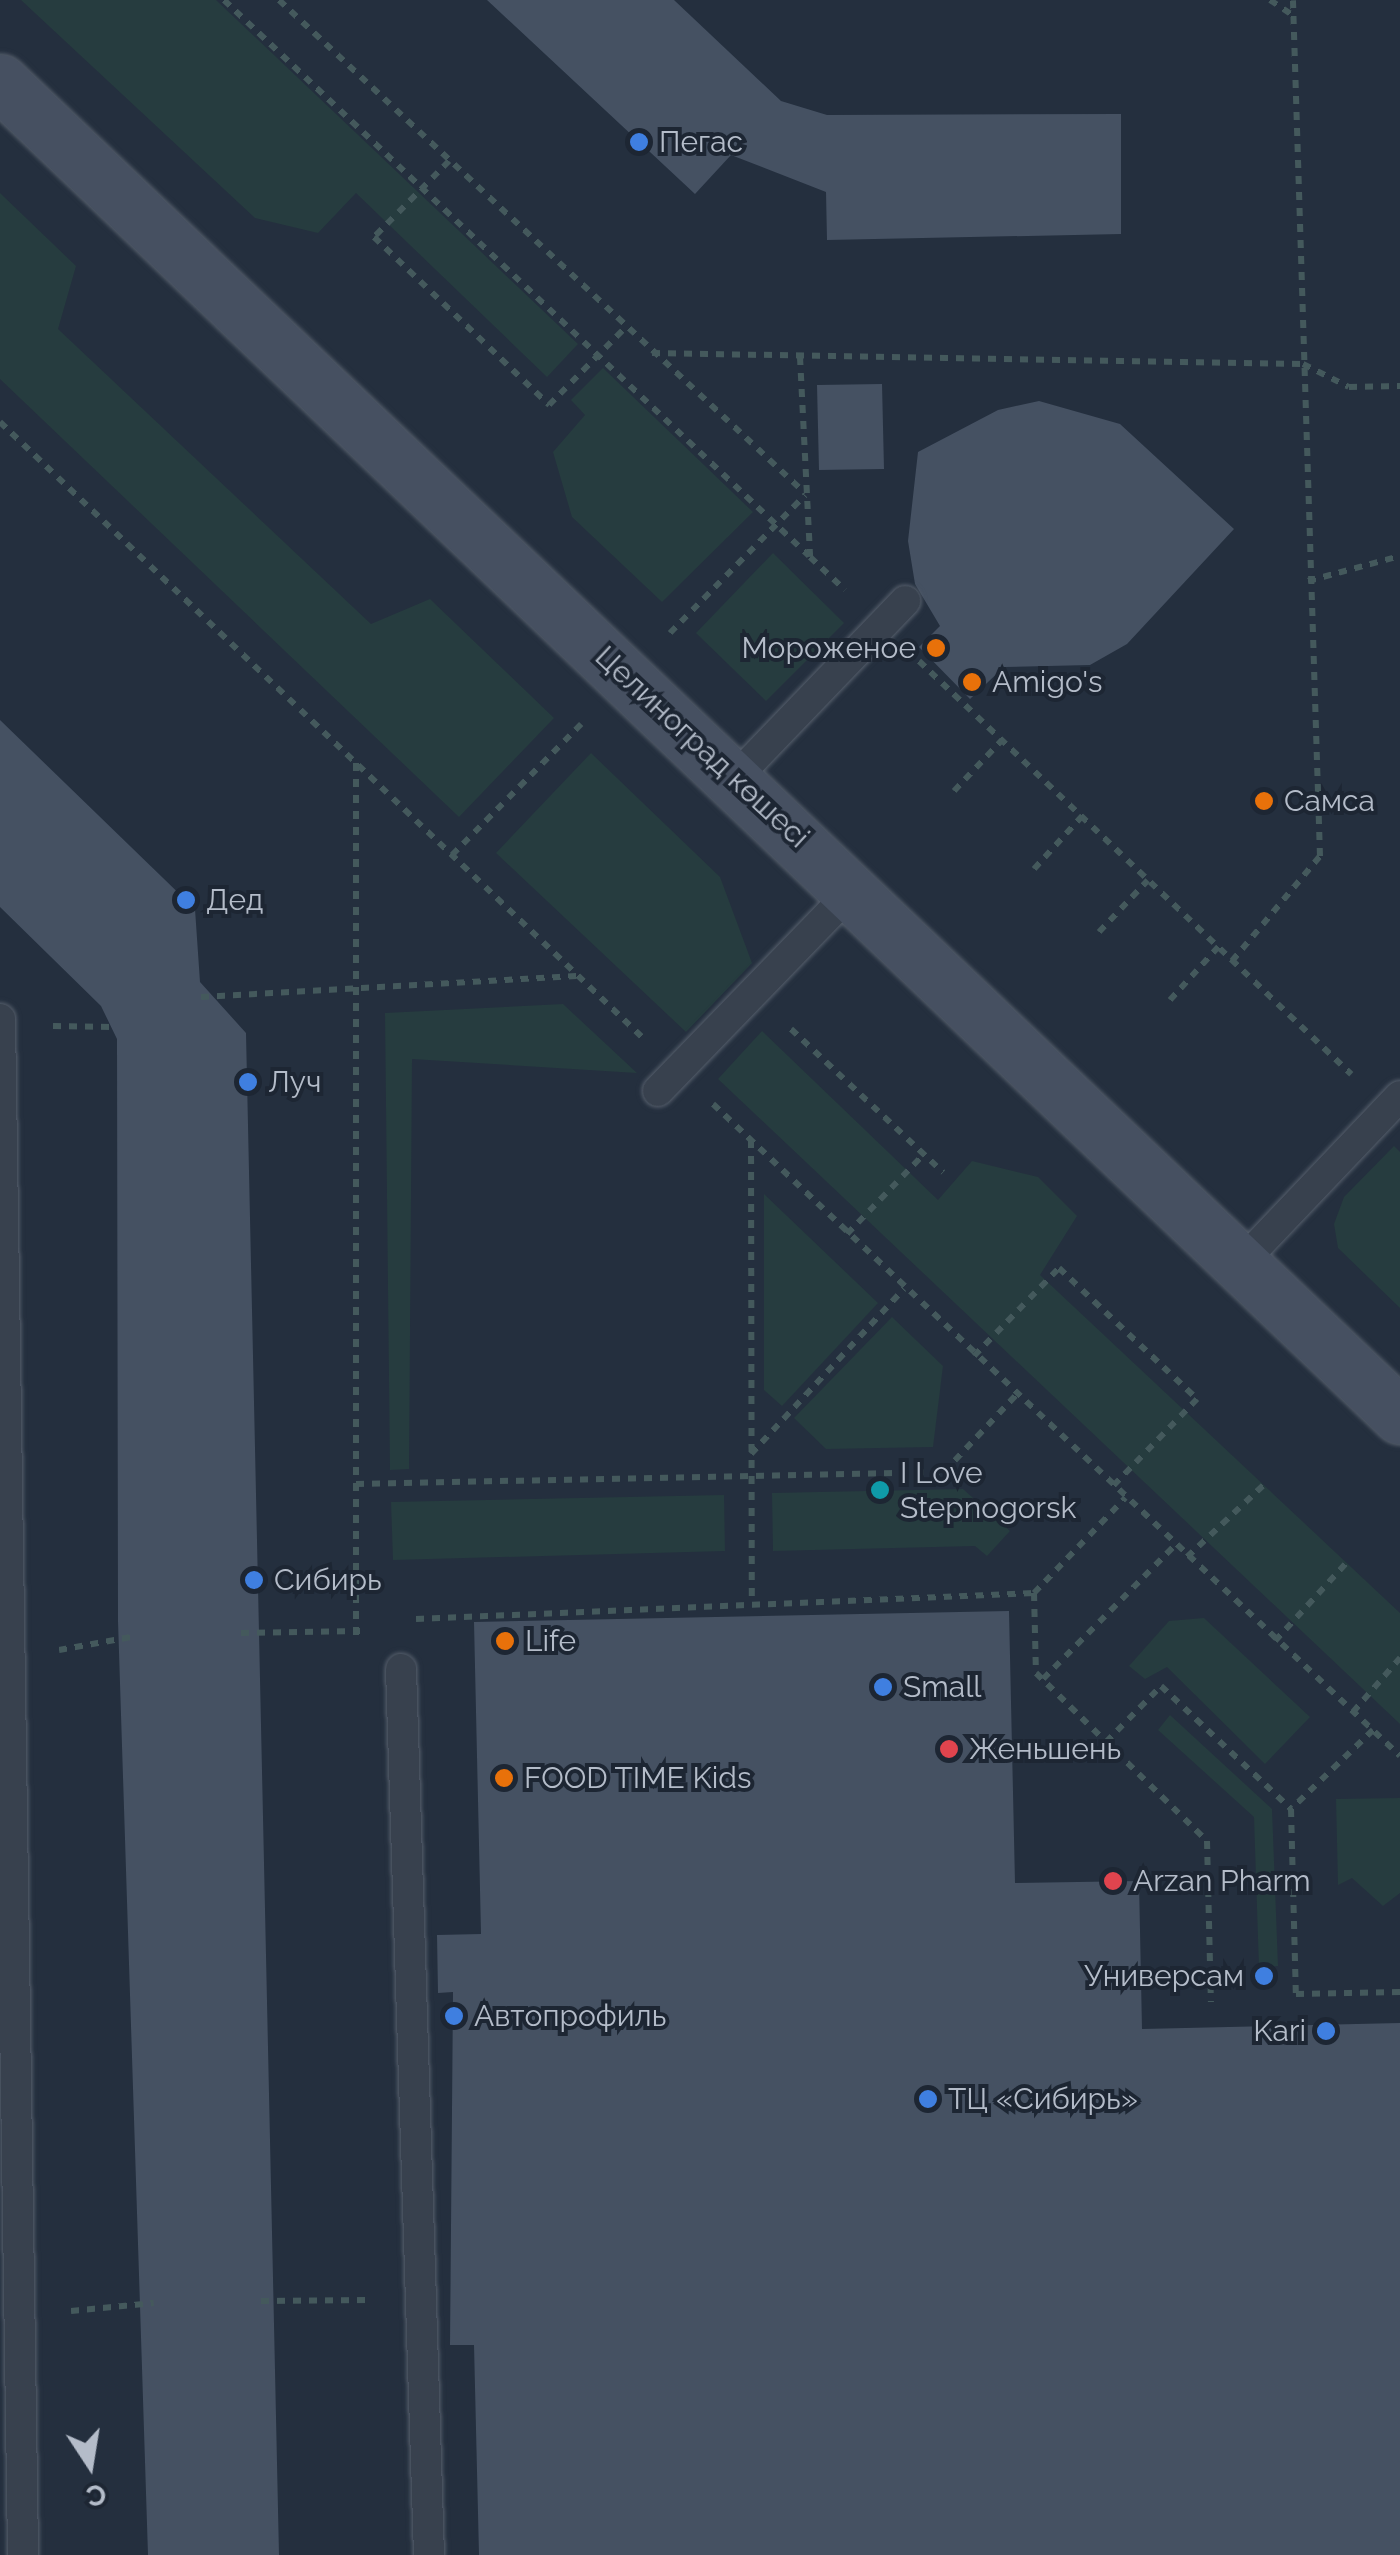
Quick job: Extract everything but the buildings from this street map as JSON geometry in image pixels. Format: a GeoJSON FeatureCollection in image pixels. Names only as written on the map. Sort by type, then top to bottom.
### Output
{"type":"FeatureCollection","features":[{"type":"Feature","properties":{"kind":"street","name":"Целиноград көшесі"},"geometry":{"type":"LineString","coordinates":[[0,82],[854,890],[1400,1415]]}},
{"type":"Feature","properties":{"kind":"lane"},"geometry":{"type":"LineString","coordinates":[[734,779],[905,601]]}},
{"type":"Feature","properties":{"kind":"lane"},"geometry":{"type":"LineString","coordinates":[[658,1091],[854,890]]}},
{"type":"Feature","properties":{"kind":"lane"},"geometry":{"type":"LineString","coordinates":[[0,1018],[15,1664],[10,2076],[21,2316],[23,2555]]}},
{"type":"Feature","properties":{"kind":"lane"},"geometry":{"type":"LineString","coordinates":[[1242,1262],[1394,1103]]}},
{"type":"Feature","properties":{"kind":"lane"},"geometry":{"type":"LineString","coordinates":[[401,1669],[428,2555]]}},
{"type":"Feature","properties":{"kind":"path"},"geometry":{"type":"LineString","coordinates":[[224,0],[1232,961],[1394,1103]]}},
{"type":"Feature","properties":{"kind":"path"},"geometry":{"type":"LineString","coordinates":[[279,0],[806,494]]}},
{"type":"Feature","properties":{"kind":"path"},"geometry":{"type":"LineString","coordinates":[[1270,0],[1294,16]]}},
{"type":"Feature","properties":{"kind":"path"},"geometry":{"type":"LineString","coordinates":[[1232,961],[1320,856],[1308,581],[1293,0]]}},
{"type":"Feature","properties":{"kind":"path"},"geometry":{"type":"LineString","coordinates":[[450,161],[374,238],[549,406],[626,328]]}},
{"type":"Feature","properties":{"kind":"path"},"geometry":{"type":"LineString","coordinates":[[652,353],[1303,364],[1349,387],[1400,386]]}},
{"type":"Feature","properties":{"kind":"path"},"geometry":{"type":"LineString","coordinates":[[800,357],[810,557]]}},
{"type":"Feature","properties":{"kind":"path"},"geometry":{"type":"LineString","coordinates":[[664,640],[806,494]]}},
{"type":"Feature","properties":{"kind":"path"},"geometry":{"type":"LineString","coordinates":[[1308,581],[1400,556]]}},
{"type":"Feature","properties":{"kind":"path"},"geometry":{"type":"LineString","coordinates":[[452,855],[582,724]]}},
{"type":"Feature","properties":{"kind":"path"},"geometry":{"type":"LineString","coordinates":[[954,791],[1002,740]]}},
{"type":"Feature","properties":{"kind":"path"},"geometry":{"type":"LineString","coordinates":[[1034,869],[1082,816]]}},
{"type":"Feature","properties":{"kind":"path"},"geometry":{"type":"LineString","coordinates":[[1099,932],[1148,880]]}},
{"type":"Feature","properties":{"kind":"path"},"geometry":{"type":"LineString","coordinates":[[1170,1000],[1218,947]]}},
{"type":"Feature","properties":{"kind":"path"},"geometry":{"type":"LineString","coordinates":[[201,998],[578,976]]}},
{"type":"Feature","properties":{"kind":"path"},"geometry":{"type":"LineString","coordinates":[[778,1017],[943,1172]]}},
{"type":"Feature","properties":{"kind":"path"},"geometry":{"type":"LineString","coordinates":[[751,1140],[752,1604]]}},
{"type":"Feature","properties":{"kind":"path"},"geometry":{"type":"LineString","coordinates":[[848,1234],[924,1154]]}},
{"type":"Feature","properties":{"kind":"path"},"geometry":{"type":"LineString","coordinates":[[974,1356],[1059,1268],[1156,1360],[1197,1399],[1112,1487]]}},
{"type":"Feature","properties":{"kind":"path"},"geometry":{"type":"LineString","coordinates":[[750,1455],[904,1289]]}},
{"type":"Feature","properties":{"kind":"path"},"geometry":{"type":"LineString","coordinates":[[356,1484],[944,1472],[1016,1394]]}},
{"type":"Feature","properties":{"kind":"path"},"geometry":{"type":"LineString","coordinates":[[1187,1558],[1268,1481]]}},
{"type":"Feature","properties":{"kind":"path"},"geometry":{"type":"LineString","coordinates":[[393,1624],[448,1612],[1034,1594],[1125,1498]]}},
{"type":"Feature","properties":{"kind":"path"},"geometry":{"type":"LineString","coordinates":[[1043,1679],[1174,1546]]}},
{"type":"Feature","properties":{"kind":"path"},"geometry":{"type":"LineString","coordinates":[[1275,1641],[1348,1561]]}},
{"type":"Feature","properties":{"kind":"path"},"geometry":{"type":"LineString","coordinates":[[1034,1594],[1043,1679],[1208,1841],[1211,2002]]}},
{"type":"Feature","properties":{"kind":"path"},"geometry":{"type":"LineString","coordinates":[[241,1633],[374,1628]]}},
{"type":"Feature","properties":{"kind":"path"},"geometry":{"type":"LineString","coordinates":[[15,1664],[136,1636]]}},
{"type":"Feature","properties":{"kind":"path"},"geometry":{"type":"LineString","coordinates":[[1354,1712],[1400,1658]]}},
{"type":"Feature","properties":{"kind":"path"},"geometry":{"type":"LineString","coordinates":[[1106,1742],[1161,1686],[1291,1809],[1296,1994],[1400,1992]]}},
{"type":"Feature","properties":{"kind":"path"},"geometry":{"type":"LineString","coordinates":[[1291,1809],[1372,1730]]}},
{"type":"Feature","properties":{"kind":"path"},"geometry":{"type":"LineString","coordinates":[[261,2301],[420,2299]]}},
{"type":"Feature","properties":{"kind":"path"},"geometry":{"type":"LineString","coordinates":[[21,2316],[154,2304]]}},
{"type":"Feature","properties":{"kind":"green space"},"geometry":{"type":"Polygon","coordinates":[[[21,0],[216,0],[578,344],[547,377],[356,193],[318,233],[255,218],[21,0]]]}},
{"type":"Feature","properties":{"kind":"green space"},"geometry":{"type":"Polygon","coordinates":[[[0,193],[76,266],[58,329],[371,624],[430,599],[554,718],[459,817],[0,379],[0,193]]]}},
{"type":"Feature","properties":{"kind":"green space"},"geometry":{"type":"Polygon","coordinates":[[[603,368],[753,512],[662,602],[572,517],[553,452],[585,415],[571,400],[603,368]]]}},
{"type":"Feature","properties":{"kind":"green space"},"geometry":{"type":"Polygon","coordinates":[[[773,553],[844,623],[766,701],[696,633],[773,553]]]}},
{"type":"Feature","properties":{"kind":"green space"},"geometry":{"type":"Polygon","coordinates":[[[591,753],[720,877],[752,963],[686,1032],[496,853],[591,753]]]}},
{"type":"Feature","properties":{"kind":"green space"},"geometry":{"type":"Polygon","coordinates":[[[563,1004],[637,1073],[412,1059],[409,1469],[390,1470],[385,1013],[563,1004]]]}},
{"type":"Feature","properties":{"kind":"green space"},"geometry":{"type":"Polygon","coordinates":[[[762,1031],[938,1200],[972,1161],[1038,1177],[1077,1216],[1040,1275],[1400,1613],[1400,1724],[718,1079],[762,1031]]]}},
{"type":"Feature","properties":{"kind":"green space"},"geometry":{"type":"Polygon","coordinates":[[[1394,1146],[1400,1152],[1400,1308],[1338,1248],[1334,1224],[1344,1197],[1394,1146]]]}},
{"type":"Feature","properties":{"kind":"green space"},"geometry":{"type":"Polygon","coordinates":[[[764,1194],[878,1303],[782,1406],[764,1390],[764,1194]]]}},
{"type":"Feature","properties":{"kind":"green space"},"geometry":{"type":"Polygon","coordinates":[[[892,1317],[943,1366],[933,1447],[826,1449],[794,1418],[892,1317]]]}},
{"type":"Feature","properties":{"kind":"green space"},"geometry":{"type":"Polygon","coordinates":[[[963,1489],[1010,1531],[987,1556],[975,1546],[773,1551],[772,1493],[963,1489]]]}},
{"type":"Feature","properties":{"kind":"green space"},"geometry":{"type":"Polygon","coordinates":[[[724,1495],[725,1551],[393,1560],[391,1502],[724,1495]]]}},
{"type":"Feature","properties":{"kind":"green space"},"geometry":{"type":"Polygon","coordinates":[[[1204,1618],[1310,1717],[1265,1764],[1167,1667],[1145,1679],[1129,1666],[1169,1621],[1204,1618]]]}},
{"type":"Feature","properties":{"kind":"green space"},"geometry":{"type":"Polygon","coordinates":[[[1170,1715],[1272,1809],[1278,1966],[1259,1968],[1254,1817],[1158,1730],[1170,1715]]]}},
{"type":"Feature","properties":{"kind":"green space"},"geometry":{"type":"Polygon","coordinates":[[[1400,1798],[1400,1893],[1383,1906],[1352,1878],[1338,1885],[1336,1799],[1400,1798]]]}},
{"type":"Feature","properties":{"kind":"place","name":"Пегас"},"geometry":{"type":"Point","coordinates":[639,142]}},
{"type":"Feature","properties":{"kind":"place","name":"Мороженое"},"geometry":{"type":"Point","coordinates":[936,648]}},
{"type":"Feature","properties":{"kind":"place","name":"Amigo's"},"geometry":{"type":"Point","coordinates":[972,682]}},
{"type":"Feature","properties":{"kind":"place","name":"Самса"},"geometry":{"type":"Point","coordinates":[1264,801]}},
{"type":"Feature","properties":{"kind":"place","name":"Дед"},"geometry":{"type":"Point","coordinates":[186,900]}},
{"type":"Feature","properties":{"kind":"place","name":"Луч"},"geometry":{"type":"Point","coordinates":[248,1082]}},
{"type":"Feature","properties":{"kind":"place","name":"I Love Stepnogorsk"},"geometry":{"type":"Point","coordinates":[880,1490]}},
{"type":"Feature","properties":{"kind":"place","name":"Сибирь"},"geometry":{"type":"Point","coordinates":[254,1580]}},
{"type":"Feature","properties":{"kind":"place","name":"Life"},"geometry":{"type":"Point","coordinates":[505,1641]}},
{"type":"Feature","properties":{"kind":"place","name":"Small"},"geometry":{"type":"Point","coordinates":[883,1687]}},
{"type":"Feature","properties":{"kind":"place","name":"Женьшень"},"geometry":{"type":"Point","coordinates":[949,1749]}},
{"type":"Feature","properties":{"kind":"place","name":"FOOD TIME Kids"},"geometry":{"type":"Point","coordinates":[504,1778]}},
{"type":"Feature","properties":{"kind":"place","name":"Arzan Pharm"},"geometry":{"type":"Point","coordinates":[1113,1881]}},
{"type":"Feature","properties":{"kind":"place","name":"Универсам"},"geometry":{"type":"Point","coordinates":[1264,1976]}},
{"type":"Feature","properties":{"kind":"place","name":"Автопрофиль"},"geometry":{"type":"Point","coordinates":[454,2016]}},
{"type":"Feature","properties":{"kind":"place","name":"Kari"},"geometry":{"type":"Point","coordinates":[1326,2031]}},
{"type":"Feature","properties":{"kind":"place","name":"ТЦ «Сибирь»"},"geometry":{"type":"Point","coordinates":[928,2099]}}]}
